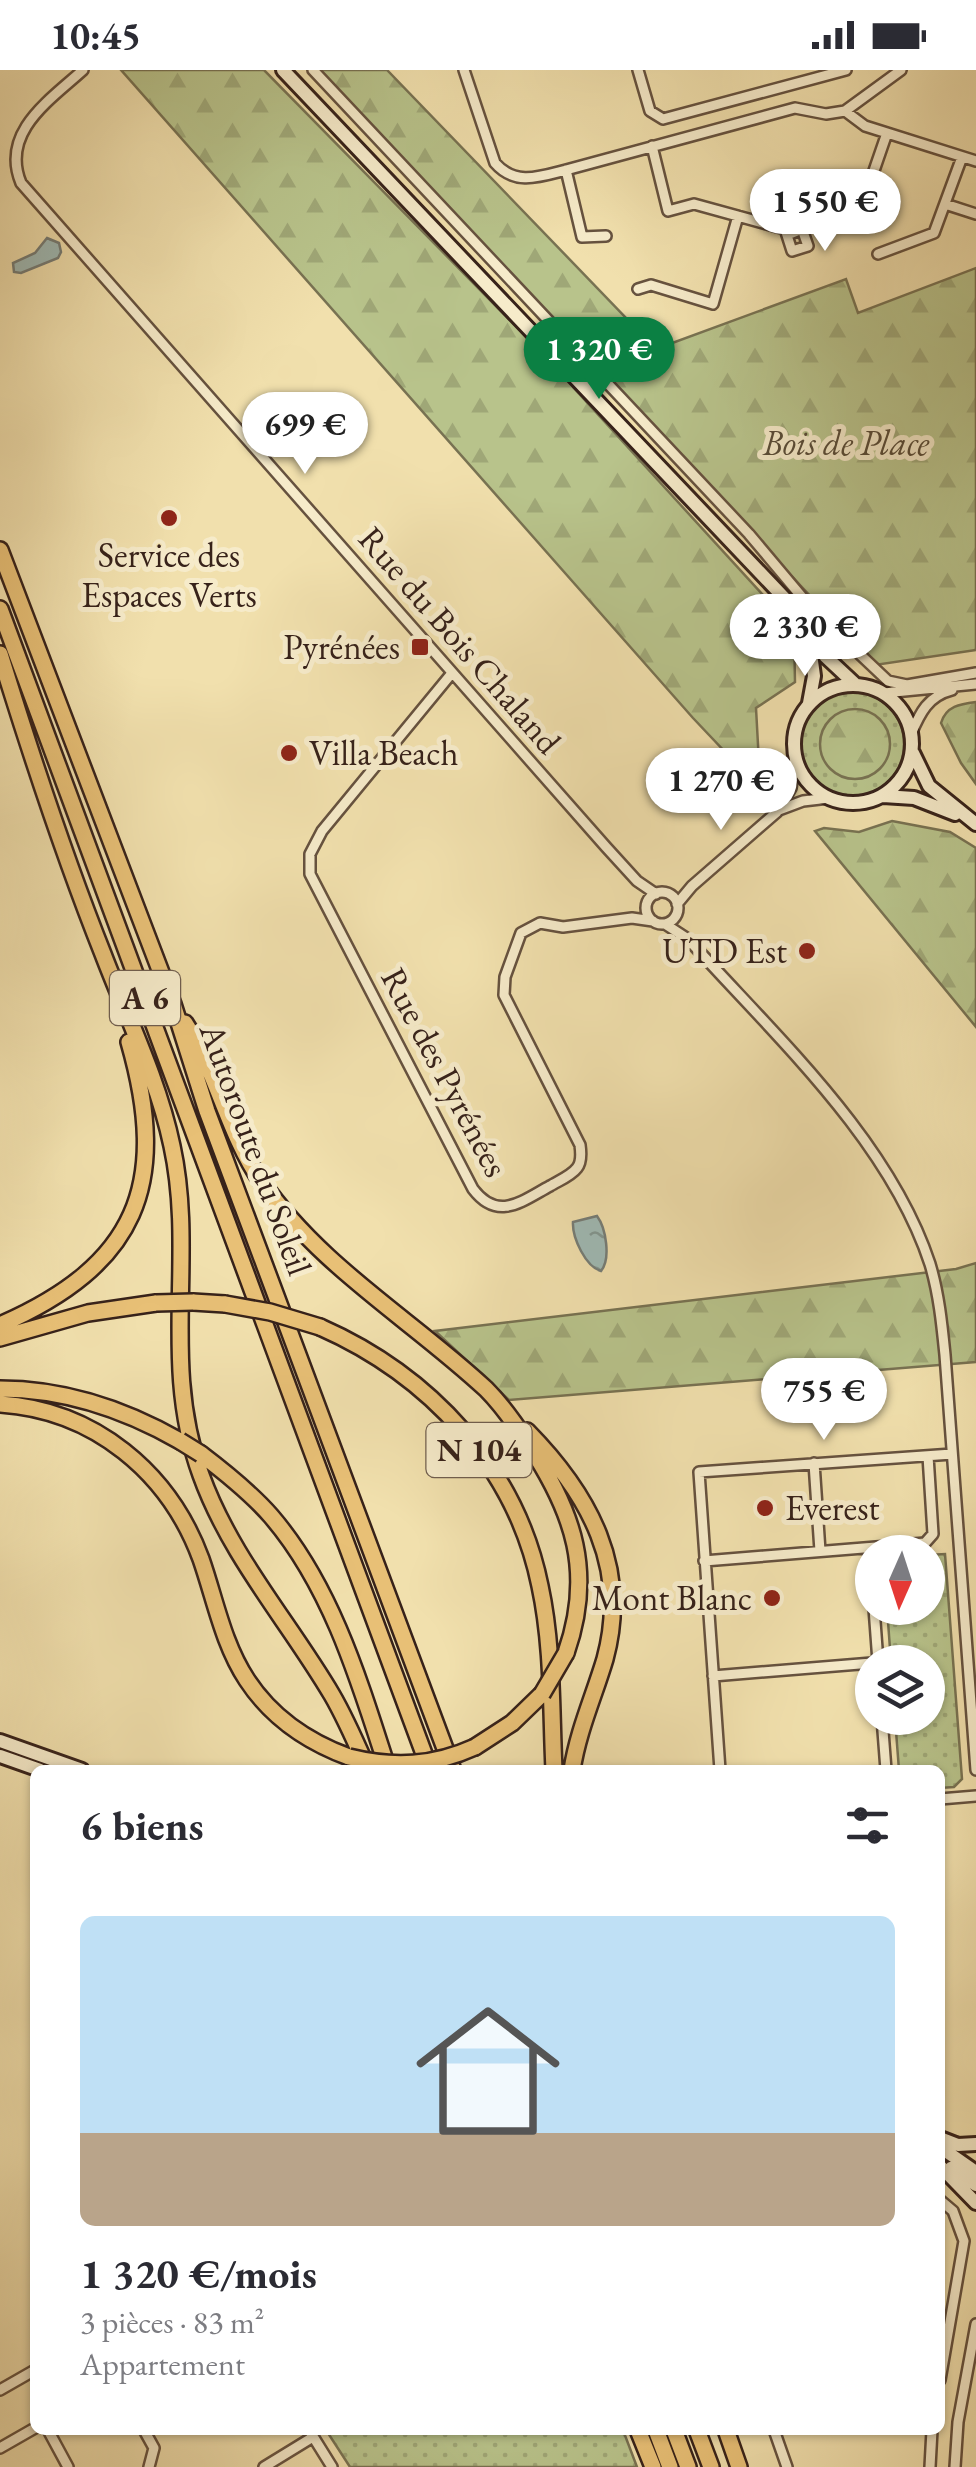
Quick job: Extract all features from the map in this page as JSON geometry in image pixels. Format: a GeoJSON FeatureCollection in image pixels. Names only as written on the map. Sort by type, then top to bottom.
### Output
{"type":"FeatureCollection","features":[{"type":"Feature","properties":{"kind":"highway","name":"Autoroute du Soleil"},"geometry":{"type":"LineString","coordinates":[[0,550],[173,1004],[208,1111],[451,1765]]}},
{"type":"Feature","properties":{"kind":"highway","name":"Autoroute du Soleil"},"geometry":{"type":"LineString","coordinates":[[0,608],[428,1765]]}},
{"type":"Feature","properties":{"kind":"highway"},"geometry":{"type":"LineString","coordinates":[[0,654],[46,798],[158,1096],[174,1152],[180,1220],[180,1381],[200,1474],[228,1533],[333,1697],[366,1765]]}},
{"type":"Feature","properties":{"kind":"highway"},"geometry":{"type":"LineString","coordinates":[[0,1325],[53,1300],[98,1265],[124,1230],[142,1183],[147,1142],[143,1102],[102,952]]}},
{"type":"Feature","properties":{"kind":"highway"},"geometry":{"type":"LineString","coordinates":[[173,1004],[198,1042],[246,1159],[282,1209],[324,1252],[448,1354],[499,1402],[572,1481],[598,1526],[609,1562],[614,1603],[610,1637],[573,1765]]}},
{"type":"Feature","properties":{"kind":"highway","name":"N 104"},"geometry":{"type":"LineString","coordinates":[[0,1338],[88,1313],[156,1303],[225,1304],[320,1327],[380,1359],[428,1394],[470,1437],[502,1486],[528,1539],[541,1588],[548,1639],[554,1765]]}},
{"type":"Feature","properties":{"kind":"highway"},"geometry":{"type":"LineString","coordinates":[[0,1389],[48,1392],[121,1412],[201,1454],[260,1504],[306,1564],[395,1765]]}},
{"type":"Feature","properties":{"kind":"highway"},"geometry":{"type":"LineString","coordinates":[[0,1404],[34,1408],[87,1427],[116,1444],[152,1475],[173,1502],[192,1537],[223,1628],[247,1680],[285,1723],[318,1745],[350,1757],[412,1765],[451,1757],[475,1747],[512,1723],[542,1694],[566,1653],[575,1626],[580,1593],[572,1529],[550,1478],[499,1402]]}},
{"type":"Feature","properties":{"kind":"highway"},"geometry":{"type":"LineString","coordinates":[[370,1712],[386,1765]]}},
{"type":"Feature","properties":{"kind":"highway"},"geometry":{"type":"LineString","coordinates":[[640,2435],[652,2467]]}},
{"type":"Feature","properties":{"kind":"highway"},"geometry":{"type":"LineString","coordinates":[[658,2435],[670,2467]]}},
{"type":"Feature","properties":{"kind":"highway"},"geometry":{"type":"LineString","coordinates":[[676,2435],[688,2467]]}},
{"type":"Feature","properties":{"kind":"highway"},"geometry":{"type":"LineString","coordinates":[[699,2435],[711,2467]]}},
{"type":"Feature","properties":{"kind":"highway"},"geometry":{"type":"LineString","coordinates":[[728,2435],[740,2467]]}},
{"type":"Feature","properties":{"kind":"main road"},"geometry":{"type":"LineString","coordinates":[[284,70],[789,603],[824,656],[856,685],[884,694],[902,712],[918,766],[930,786],[976,825]]}},
{"type":"Feature","properties":{"kind":"main road"},"geometry":{"type":"LineString","coordinates":[[806,627],[814,676],[808,704],[796,726],[795,759],[808,784],[829,798],[852,803],[880,796],[924,801],[976,825]]}},
{"type":"Feature","properties":{"kind":"main road"},"geometry":{"type":"LineString","coordinates":[[808,704],[825,692],[856,685]]}},
{"type":"Feature","properties":{"kind":"main road"},"geometry":{"type":"LineString","coordinates":[[880,796],[900,779],[912,741]]}},
{"type":"Feature","properties":{"kind":"main road"},"geometry":{"type":"LineString","coordinates":[[0,1742],[67,1765]]}},
{"type":"Feature","properties":{"kind":"main road"},"geometry":{"type":"LineString","coordinates":[[0,1756],[30,1766]]}},
{"type":"Feature","properties":{"kind":"main road"},"geometry":{"type":"LineString","coordinates":[[945,2140],[976,2144]]}},
{"type":"Feature","properties":{"kind":"main road"},"geometry":{"type":"LineString","coordinates":[[945,2151],[976,2172]]}},
{"type":"Feature","properties":{"kind":"main road"},"geometry":{"type":"LineString","coordinates":[[945,2167],[976,2184]]}},
{"type":"Feature","properties":{"kind":"main road"},"geometry":{"type":"LineString","coordinates":[[945,2169],[976,2203]]}},
{"type":"Feature","properties":{"kind":"street","name":"Rue du Bois Chaland"},"geometry":{"type":"LineString","coordinates":[[83,70],[20,128],[12,158],[21,183],[637,881],[653,921]]}},
{"type":"Feature","properties":{"kind":"street"},"geometry":{"type":"LineString","coordinates":[[313,70],[749,534],[812,608],[888,681],[907,685],[976,673]]}},
{"type":"Feature","properties":{"kind":"street"},"geometry":{"type":"LineString","coordinates":[[464,70],[494,163],[504,174],[532,178],[779,110],[796,108],[826,114],[845,111],[901,70]]}},
{"type":"Feature","properties":{"kind":"street"},"geometry":{"type":"LineString","coordinates":[[638,70],[650,111],[663,119],[846,70]]}},
{"type":"Feature","properties":{"kind":"street"},"geometry":{"type":"LineString","coordinates":[[845,111],[865,126],[976,161]]}},
{"type":"Feature","properties":{"kind":"street"},"geometry":{"type":"LineString","coordinates":[[874,212],[867,192],[887,133]]}},
{"type":"Feature","properties":{"kind":"street"},"geometry":{"type":"LineString","coordinates":[[652,146],[668,211],[694,204],[784,229],[786,234]]}},
{"type":"Feature","properties":{"kind":"street"},"geometry":{"type":"LineString","coordinates":[[878,254],[934,233],[962,157]]}},
{"type":"Feature","properties":{"kind":"street"},"geometry":{"type":"LineString","coordinates":[[566,170],[582,236],[606,236]]}},
{"type":"Feature","properties":{"kind":"street"},"geometry":{"type":"LineString","coordinates":[[945,204],[976,214]]}},
{"type":"Feature","properties":{"kind":"street"},"geometry":{"type":"LineString","coordinates":[[638,289],[651,286],[713,304],[738,216]]}},
{"type":"Feature","properties":{"kind":"street","name":"Rue des Pyrénées"},"geometry":{"type":"LineString","coordinates":[[452,673],[322,831],[310,854],[310,874],[473,1189],[490,1205],[514,1204],[568,1176],[581,1158],[580,1145],[504,994],[522,932],[540,924],[575,927],[632,918],[665,924],[688,939]]}},
{"type":"Feature","properties":{"kind":"street"},"geometry":{"type":"LineString","coordinates":[[884,694],[972,685]]}},
{"type":"Feature","properties":{"kind":"street"},"geometry":{"type":"LineString","coordinates":[[912,741],[922,710],[930,701],[943,692],[972,685]]}},
{"type":"Feature","properties":{"kind":"street"},"geometry":{"type":"LineString","coordinates":[[777,812],[791,788],[795,759]]}},
{"type":"Feature","properties":{"kind":"street"},"geometry":{"type":"LineString","coordinates":[[665,924],[692,886],[777,812],[803,801],[829,798]]}},
{"type":"Feature","properties":{"kind":"street","name":"Rue du Bois Chaland"},"geometry":{"type":"LineString","coordinates":[[637,881],[661,893],[677,910],[688,939]]}},
{"type":"Feature","properties":{"kind":"street"},"geometry":{"type":"LineString","coordinates":[[661,893],[692,886]]}},
{"type":"Feature","properties":{"kind":"street","name":"Rue des Pyrénées"},"geometry":{"type":"LineString","coordinates":[[632,918],[661,893]]}},
{"type":"Feature","properties":{"kind":"street"},"geometry":{"type":"LineString","coordinates":[[688,939],[854,1126],[889,1176],[930,1266],[940,1310],[947,1382],[976,1770]]}},
{"type":"Feature","properties":{"kind":"street"},"geometry":{"type":"LineString","coordinates":[[720,1765],[698,1472],[952,1454]]}},
{"type":"Feature","properties":{"kind":"street"},"geometry":{"type":"LineString","coordinates":[[928,1456],[933,1524],[930,1535]]}},
{"type":"Feature","properties":{"kind":"street"},"geometry":{"type":"LineString","coordinates":[[814,1463],[820,1551]]}},
{"type":"Feature","properties":{"kind":"street"},"geometry":{"type":"LineString","coordinates":[[704,1561],[855,1549]]}},
{"type":"Feature","properties":{"kind":"street"},"geometry":{"type":"LineString","coordinates":[[713,1676],[855,1665]]}},
{"type":"Feature","properties":{"kind":"street"},"geometry":{"type":"LineString","coordinates":[[883,1735],[886,1765]]}},
{"type":"Feature","properties":{"kind":"street"},"geometry":{"type":"LineString","coordinates":[[945,1799],[976,1796]]}},
{"type":"Feature","properties":{"kind":"street"},"geometry":{"type":"LineString","coordinates":[[945,2204],[953,2211],[964,2241],[945,2351]]}},
{"type":"Feature","properties":{"kind":"street"},"geometry":{"type":"LineString","coordinates":[[956,2467],[958,2422],[976,2324]]}},
{"type":"Feature","properties":{"kind":"street"},"geometry":{"type":"LineString","coordinates":[[0,2390],[30,2373]]}},
{"type":"Feature","properties":{"kind":"street"},"geometry":{"type":"LineString","coordinates":[[0,2448],[30,2431]]}},
{"type":"Feature","properties":{"kind":"street"},"geometry":{"type":"LineString","coordinates":[[51,2435],[68,2467]]}},
{"type":"Feature","properties":{"kind":"street"},"geometry":{"type":"LineString","coordinates":[[147,2435],[154,2448],[149,2467]]}},
{"type":"Feature","properties":{"kind":"street"},"geometry":{"type":"LineString","coordinates":[[264,2467],[310,2435]]}},
{"type":"Feature","properties":{"kind":"street"},"geometry":{"type":"LineString","coordinates":[[312,2435],[332,2467]]}},
{"type":"Feature","properties":{"kind":"street"},"geometry":{"type":"LineString","coordinates":[[776,2435],[788,2467]]}},
{"type":"Feature","properties":{"kind":"street"},"geometry":{"type":"LineString","coordinates":[[930,2467],[932,2435]]}},
{"type":"Feature","properties":{"kind":"green space"},"geometry":{"type":"Polygon","coordinates":[[[121,70],[264,70],[540,351],[794,629],[795,682],[756,708],[759,763],[745,773],[693,718],[121,70]]]}},
{"type":"Feature","properties":{"kind":"green space","name":"Bois de Place"},"geometry":{"type":"Polygon","coordinates":[[[317,70],[387,70],[656,349],[846,279],[858,313],[976,268],[976,650],[875,665],[317,70]]]}},
{"type":"Feature","properties":{"kind":"green space"},"geometry":{"type":"Polygon","coordinates":[[[852,692],[872,696],[889,707],[900,724],[904,744],[900,764],[889,781],[872,792],[852,796],[832,792],[815,781],[804,764],[800,744],[804,724],[815,707],[832,696],[852,692]]]}},
{"type":"Feature","properties":{"kind":"green space"},"geometry":{"type":"Polygon","coordinates":[[[976,702],[976,784],[941,723],[950,709],[976,702]]]}},
{"type":"Feature","properties":{"kind":"green space"},"geometry":{"type":"Polygon","coordinates":[[[855,709],[880,719],[890,744],[880,769],[855,779],[830,769],[820,744],[830,719],[855,709]]]}},
{"type":"Feature","properties":{"kind":"green space"},"geometry":{"type":"Polygon","coordinates":[[[892,821],[950,832],[976,848],[976,1027],[815,831],[824,828],[859,832],[892,821]]]}},
{"type":"Feature","properties":{"kind":"green space"},"geometry":{"type":"Polygon","coordinates":[[[976,1263],[976,1362],[509,1400],[435,1331],[956,1269],[976,1263]]]}},
{"type":"Feature","properties":{"kind":"green space"},"geometry":{"type":"Polygon","coordinates":[[[945,1554],[962,1779],[954,1787],[945,1788],[945,1765],[899,1765],[896,1735],[945,1735],[945,1645],[890,1645],[888,1625],[945,1625],[945,1554]]]}},
{"type":"Feature","properties":{"kind":"green space"},"geometry":{"type":"Polygon","coordinates":[[[329,2435],[625,2435],[637,2467],[350,2467],[329,2435]]]}},
{"type":"Feature","properties":{"kind":"water"},"geometry":{"type":"Polygon","coordinates":[[[47,238],[59,243],[58,258],[21,273],[14,272],[13,263],[35,253],[47,238]]]}},
{"type":"Feature","properties":{"kind":"water"},"geometry":{"type":"Polygon","coordinates":[[[597,1216],[606,1244],[601,1271],[585,1258],[573,1229],[573,1222],[597,1216]]]}},
{"type":"Feature","properties":{"kind":"place","name":"Service des Espaces Verts"},"geometry":{"type":"Point","coordinates":[169,518]}},
{"type":"Feature","properties":{"kind":"place","name":"Pyrénées"},"geometry":{"type":"Point","coordinates":[420,647]}},
{"type":"Feature","properties":{"kind":"place","name":"Villa Beach"},"geometry":{"type":"Point","coordinates":[289,753]}},
{"type":"Feature","properties":{"kind":"place","name":"UTD Est"},"geometry":{"type":"Point","coordinates":[807,951]}},
{"type":"Feature","properties":{"kind":"place","name":"Everest"},"geometry":{"type":"Point","coordinates":[765,1508]}},
{"type":"Feature","properties":{"kind":"place","name":"Mont Blanc"},"geometry":{"type":"Point","coordinates":[772,1598]}}]}
